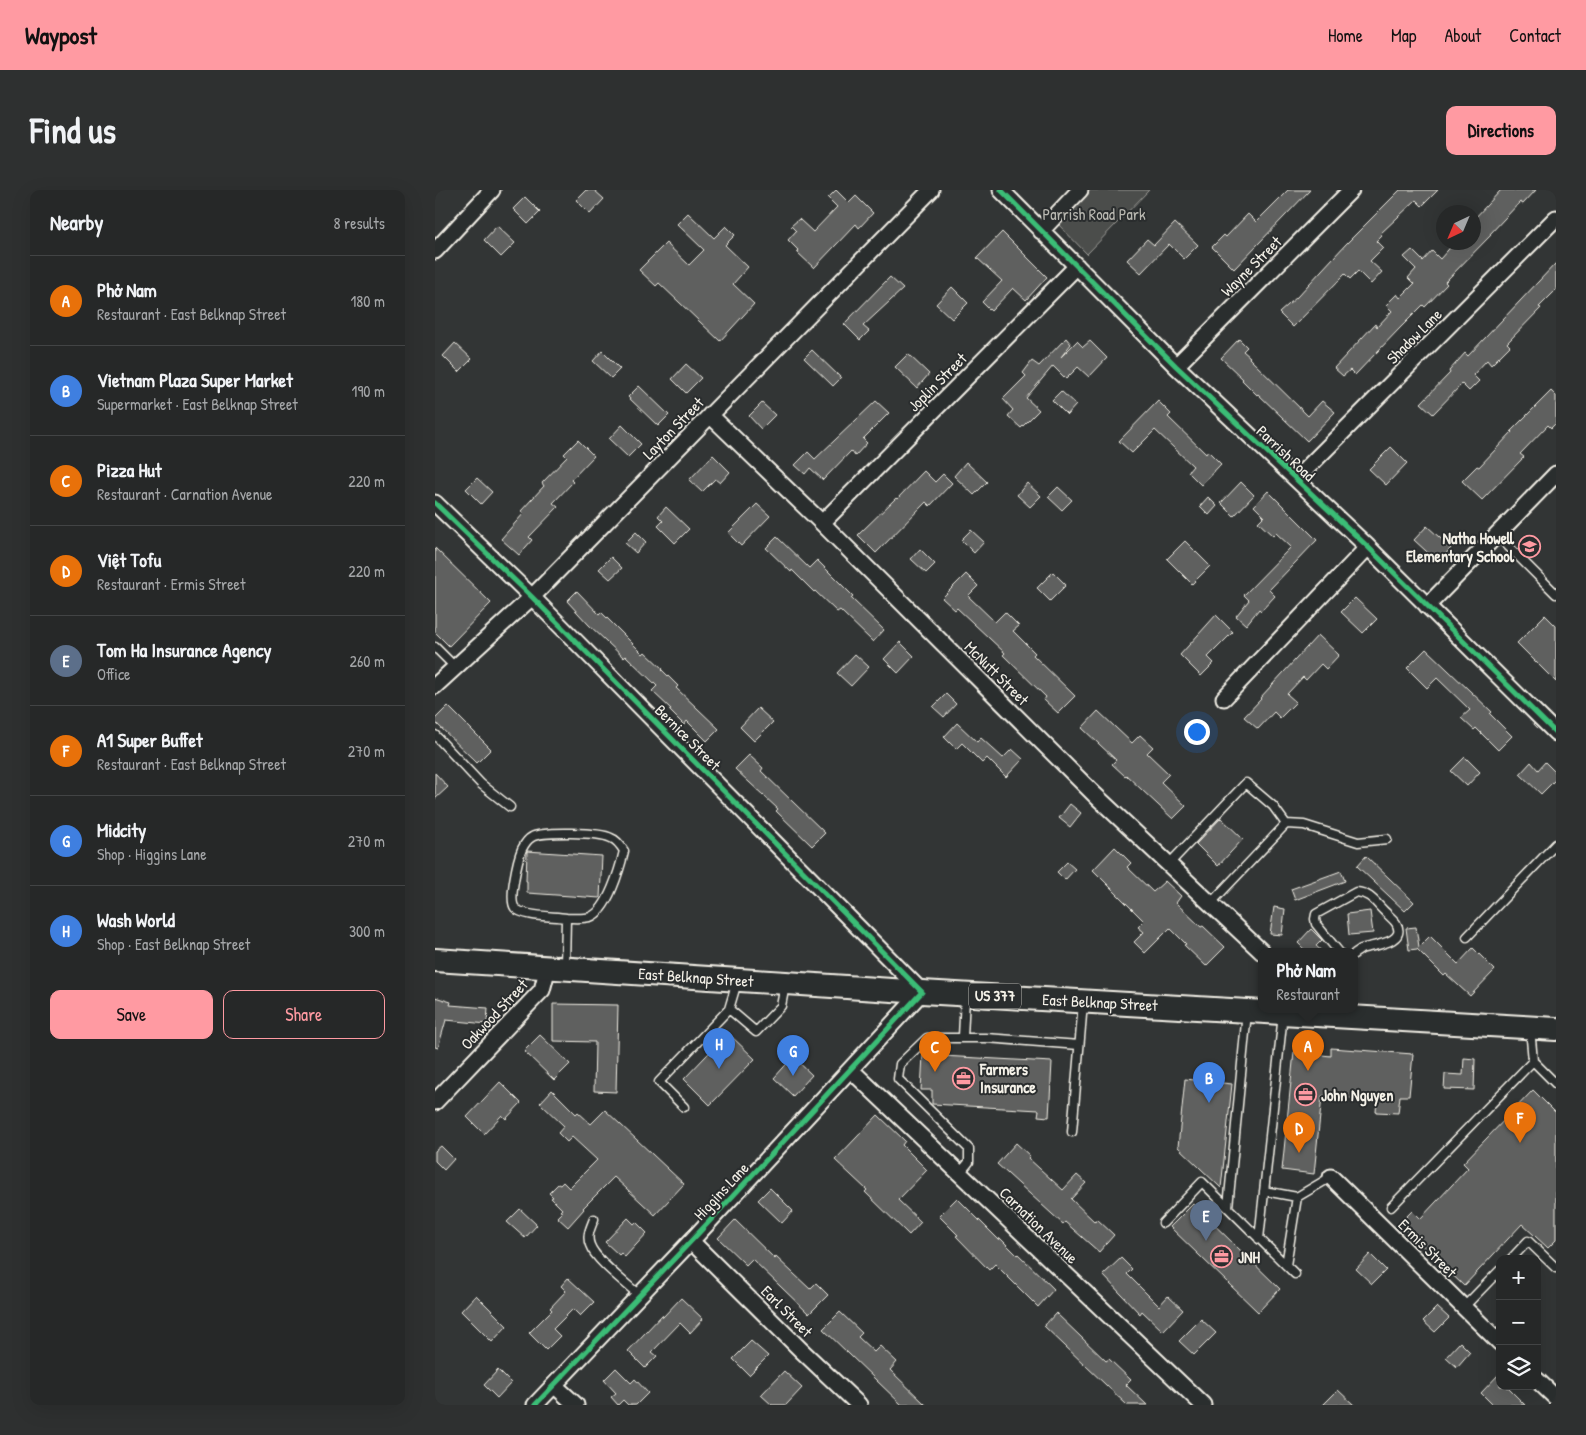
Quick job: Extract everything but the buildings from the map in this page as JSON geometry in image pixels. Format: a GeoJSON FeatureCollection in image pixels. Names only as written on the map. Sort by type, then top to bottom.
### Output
{"type":"FeatureCollection","features":[{"type":"Feature","properties":{"kind":"main road","name":"East Belknap Street"},"geometry":{"type":"LineString","coordinates":[[435,960],[922,992],[1258,1010]]}},
{"type":"Feature","properties":{"kind":"main road","name":"East Belknap Street"},"geometry":{"type":"LineString","coordinates":[[1351,1013],[1556,1029]]}},
{"type":"Feature","properties":{"kind":"street"},"geometry":{"type":"LineString","coordinates":[[435,251],[492,190]]}},
{"type":"Feature","properties":{"kind":"street","name":"Layton Street"},"geometry":{"type":"LineString","coordinates":[[435,686],[532,597],[931,190]]}},
{"type":"Feature","properties":{"kind":"street","name":"Parrish Road"},"geometry":{"type":"LineString","coordinates":[[1001,190],[1176,366],[1368,548],[1556,733]]}},
{"type":"Feature","properties":{"kind":"street"},"geometry":{"type":"LineString","coordinates":[[1041,231],[1080,190]]}},
{"type":"Feature","properties":{"kind":"street","name":"Wayne Street"},"geometry":{"type":"LineString","coordinates":[[1176,366],[1351,190]]}},
{"type":"Feature","properties":{"kind":"street","name":"Shadow Lane"},"geometry":{"type":"LineString","coordinates":[[1296,480],[1556,218]]}},
{"type":"Feature","properties":{"kind":"street","name":"Joplin Street"},"geometry":{"type":"LineString","coordinates":[[822,523],[1077,266]]}},
{"type":"Feature","properties":{"kind":"street","name":"McNutt Street"},"geometry":{"type":"LineString","coordinates":[[710,415],[822,523],[1095,796],[1258,948]]}},
{"type":"Feature","properties":{"kind":"street"},"geometry":{"type":"LineString","coordinates":[[1427,606],[1556,474]]}},
{"type":"Feature","properties":{"kind":"street","name":"Bernice Street"},"geometry":{"type":"LineString","coordinates":[[435,502],[532,597],[922,992]]}},
{"type":"Feature","properties":{"kind":"street"},"geometry":{"type":"LineString","coordinates":[[1224,698],[1368,548]]}},
{"type":"Feature","properties":{"kind":"street","name":"Oakwood Street"},"geometry":{"type":"LineString","coordinates":[[435,1102],[542,990],[557,968]]}},
{"type":"Feature","properties":{"kind":"street","name":"Higgins Lane"},"geometry":{"type":"LineString","coordinates":[[535,1405],[691,1241],[922,992]]}},
{"type":"Feature","properties":{"kind":"street","name":"Carnation Avenue"},"geometry":{"type":"LineString","coordinates":[[851,1070],[1203,1405]]}},
{"type":"Feature","properties":{"kind":"street","name":"Ermis Street"},"geometry":{"type":"LineString","coordinates":[[1331,1177],[1496,1339]]}},
{"type":"Feature","properties":{"kind":"street","name":"Earl Street"},"geometry":{"type":"LineString","coordinates":[[691,1241],[859,1405]]}},
{"type":"Feature","properties":{"kind":"street"},"geometry":{"type":"LineString","coordinates":[[1541,1384],[1556,1398]]}},
{"type":"Feature","properties":{"kind":"street"},"geometry":{"type":"LineString","coordinates":[[554,1385],[576,1405]]}},
{"type":"Feature","properties":{"kind":"lane"},"geometry":{"type":"LineString","coordinates":[[1497,534],[1556,594]]}},
{"type":"Feature","properties":{"kind":"lane"},"geometry":{"type":"LineString","coordinates":[[435,647],[455,667]]}},
{"type":"Feature","properties":{"kind":"lane"},"geometry":{"type":"LineString","coordinates":[[435,735],[481,784],[510,807]]}},
{"type":"Feature","properties":{"kind":"lane"},"geometry":{"type":"LineString","coordinates":[[1168,865],[1246,783],[1273,806],[1286,824]]}},
{"type":"Feature","properties":{"kind":"lane"},"geometry":{"type":"LineString","coordinates":[[1210,904],[1286,824],[1303,825],[1358,842],[1387,839]]}},
{"type":"Feature","properties":{"kind":"lane"},"geometry":{"type":"LineString","coordinates":[[582,833],[611,837],[624,851],[620,868],[607,899],[592,916],[566,918],[525,914],[515,908],[511,892],[522,849],[530,838],[537,834],[582,833]]}},
{"type":"Feature","properties":{"kind":"lane"},"geometry":{"type":"LineString","coordinates":[[1467,937],[1556,844]]}},
{"type":"Feature","properties":{"kind":"lane"},"geometry":{"type":"LineString","coordinates":[[1336,948],[1316,924],[1316,914],[1356,892],[1363,892],[1370,896],[1396,923],[1397,930],[1395,938],[1389,942],[1358,951]]}},
{"type":"Feature","properties":{"kind":"lane"},"geometry":{"type":"LineString","coordinates":[[557,968],[566,918]]}},
{"type":"Feature","properties":{"kind":"lane"},"geometry":{"type":"LineString","coordinates":[[684,1107],[659,1082],[729,1009],[738,980]]}},
{"type":"Feature","properties":{"kind":"lane"},"geometry":{"type":"LineString","coordinates":[[729,1009],[756,1032],[781,1006],[786,983]]}},
{"type":"Feature","properties":{"kind":"lane"},"geometry":{"type":"LineString","coordinates":[[963,1037],[965,994]]}},
{"type":"Feature","properties":{"kind":"lane"},"geometry":{"type":"LineString","coordinates":[[1073,1132],[1083,1001]]}},
{"type":"Feature","properties":{"kind":"lane"},"geometry":{"type":"LineString","coordinates":[[1227,1207],[1247,1010]]}},
{"type":"Feature","properties":{"kind":"lane"},"geometry":{"type":"LineString","coordinates":[[1259,1238],[1264,1191],[1297,1013]]}},
{"type":"Feature","properties":{"kind":"lane"},"geometry":{"type":"LineString","coordinates":[[1530,1027],[1533,1061],[1556,1084]]}},
{"type":"Feature","properties":{"kind":"lane"},"geometry":{"type":"LineString","coordinates":[[960,1173],[969,1162],[969,1149],[898,1079],[900,1064],[927,1038],[963,1037],[1079,1045]]}},
{"type":"Feature","properties":{"kind":"lane"},"geometry":{"type":"LineString","coordinates":[[1391,1207],[1533,1061]]}},
{"type":"Feature","properties":{"kind":"lane"},"geometry":{"type":"LineString","coordinates":[[1264,1191],[1297,1197],[1331,1177]]}},
{"type":"Feature","properties":{"kind":"lane"},"geometry":{"type":"LineString","coordinates":[[1163,1223],[1201,1182],[1295,1274]]}},
{"type":"Feature","properties":{"kind":"lane"},"geometry":{"type":"LineString","coordinates":[[1286,1264],[1297,1197]]}},
{"type":"Feature","properties":{"kind":"lane"},"geometry":{"type":"LineString","coordinates":[[594,1219],[589,1233],[589,1245],[598,1258],[639,1295]]}},
{"type":"Feature","properties":{"kind":"lane"},"geometry":{"type":"LineString","coordinates":[[1515,1255],[1528,1241],[1556,1268]]}},
{"type":"Feature","properties":{"kind":"lane"},"geometry":{"type":"LineString","coordinates":[[1464,1307],[1496,1274]]}},
{"type":"Feature","properties":{"kind":"green space","name":"Parrish Road Park"},"geometry":{"type":"Polygon","coordinates":[[[1087,190],[1149,190],[1087,254],[1056,222],[1087,190]]]}},
{"type":"Feature","properties":{"kind":"cycle path"},"geometry":{"type":"LineString","coordinates":[[1001,190],[1176,366],[1368,547],[1556,733]]}},
{"type":"Feature","properties":{"kind":"cycle path"},"geometry":{"type":"LineString","coordinates":[[435,503],[532,597],[922,992],[693,1239],[535,1405]]}},
{"type":"Feature","properties":{"kind":"place","name":"Natha Howell Elementary School"},"geometry":{"type":"Point","coordinates":[1530,547]}},
{"type":"Feature","properties":{"kind":"place","name":"Wash World"},"geometry":{"type":"Point","coordinates":[719,1069]}},
{"type":"Feature","properties":{"kind":"place","name":"Phở Nam"},"geometry":{"type":"Point","coordinates":[1308,1071]}},
{"type":"Feature","properties":{"kind":"place","name":"Pizza Hut"},"geometry":{"type":"Point","coordinates":[935,1072]}},
{"type":"Feature","properties":{"kind":"place","name":"Midcity"},"geometry":{"type":"Point","coordinates":[793,1076]}},
{"type":"Feature","properties":{"kind":"place","name":"Farmers Insurance"},"geometry":{"type":"Point","coordinates":[964,1078]}},
{"type":"Feature","properties":{"kind":"place","name":"John Nguyen"},"geometry":{"type":"Point","coordinates":[1305,1095]}},
{"type":"Feature","properties":{"kind":"place","name":"Vietnam Plaza Super Market"},"geometry":{"type":"Point","coordinates":[1209,1103]}},
{"type":"Feature","properties":{"kind":"place","name":"A1 Super Buffet"},"geometry":{"type":"Point","coordinates":[1520,1143]}},
{"type":"Feature","properties":{"kind":"place","name":"Việt Tofu"},"geometry":{"type":"Point","coordinates":[1299,1153]}},
{"type":"Feature","properties":{"kind":"place","name":"Tom Ha Insurance Agency"},"geometry":{"type":"Point","coordinates":[1206,1241]}},
{"type":"Feature","properties":{"kind":"place","name":"JNH"},"geometry":{"type":"Point","coordinates":[1222,1257]}}]}
